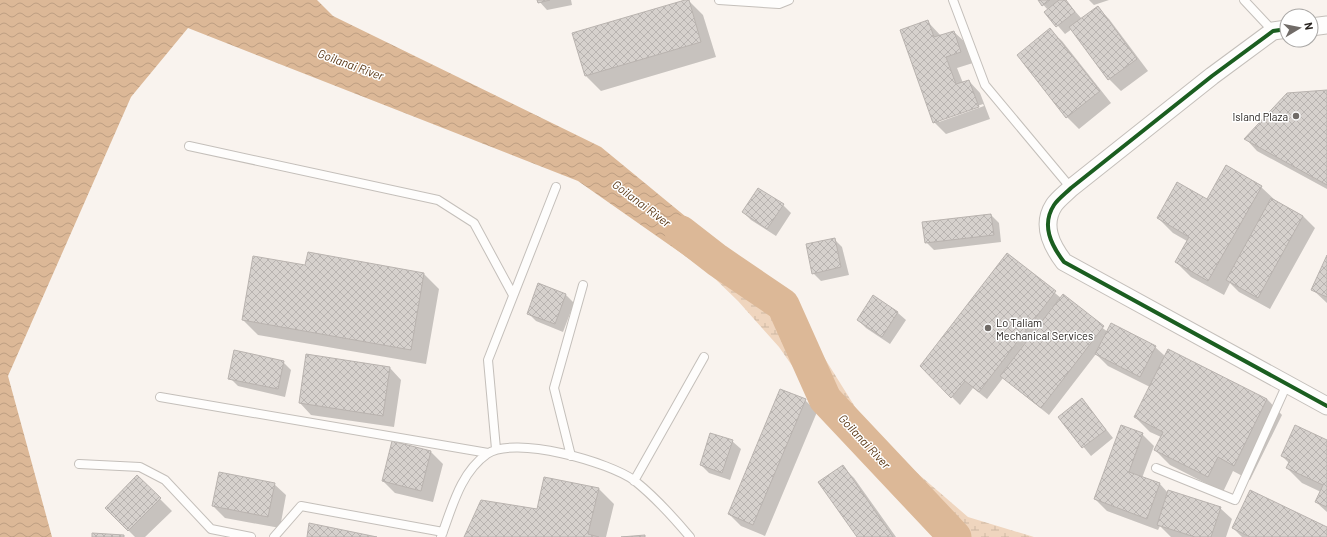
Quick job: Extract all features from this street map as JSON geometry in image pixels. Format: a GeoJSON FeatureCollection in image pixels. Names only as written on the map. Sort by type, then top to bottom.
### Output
{"type":"FeatureCollection","features":[{"type":"Feature","properties":{"kind":"street"},"geometry":{"type":"LineString","coordinates":[[1279,31],[1206,81],[1071,188],[1054,205],[1047,220],[1052,243],[1055,250],[1064,262],[1327,406]]}},
{"type":"Feature","properties":{"kind":"lane"},"geometry":{"type":"LineString","coordinates":[[719,0],[778,4],[789,0]]}},
{"type":"Feature","properties":{"kind":"lane"},"geometry":{"type":"LineString","coordinates":[[953,0],[985,85],[1071,188]]}},
{"type":"Feature","properties":{"kind":"lane"},"geometry":{"type":"LineString","coordinates":[[1244,0],[1279,29]]}},
{"type":"Feature","properties":{"kind":"lane"},"geometry":{"type":"LineString","coordinates":[[189,146],[438,200],[474,223],[513,295]]}},
{"type":"Feature","properties":{"kind":"lane"},"geometry":{"type":"LineString","coordinates":[[496,450],[488,360],[556,187]]}},
{"type":"Feature","properties":{"kind":"lane"},"geometry":{"type":"LineString","coordinates":[[571,456],[554,388],[583,285]]}},
{"type":"Feature","properties":{"kind":"lane"},"geometry":{"type":"LineString","coordinates":[[634,481],[704,357]]}},
{"type":"Feature","properties":{"kind":"lane"},"geometry":{"type":"LineString","coordinates":[[1156,468],[1234,500],[1287,384]]}},
{"type":"Feature","properties":{"kind":"lane"},"geometry":{"type":"LineString","coordinates":[[160,397],[488,453]]}},
{"type":"Feature","properties":{"kind":"lane"},"geometry":{"type":"LineString","coordinates":[[274,537],[301,506],[442,534],[465,476],[488,453],[496,450],[520,448],[542,449],[571,456],[604,466],[634,481],[690,537]]}},
{"type":"Feature","properties":{"kind":"lane"},"geometry":{"type":"LineString","coordinates":[[79,464],[140,467],[165,480],[211,529],[250,537]]}},
{"type":"Feature","properties":{"kind":"green space"},"geometry":{"type":"Polygon","coordinates":[[[725,249],[737,255],[785,295],[872,434],[968,517],[1034,537],[936,537],[837,430],[779,347],[738,301],[708,272],[725,249]]]}},
{"type":"Feature","properties":{"kind":"water"},"geometry":{"type":"Polygon","coordinates":[[[0,0],[317,0],[333,16],[601,147],[725,249],[708,272],[578,181],[188,28],[131,97],[8,376],[52,537],[0,537],[0,0]]]}},
{"type":"Feature","properties":{"kind":"building"},"geometry":{"type":"Polygon","coordinates":[[[537,0],[550,0],[538,3],[537,0]]]}},
{"type":"Feature","properties":{"kind":"building"},"geometry":{"type":"Polygon","coordinates":[[[689,0],[701,42],[585,76],[572,33],[689,0]]]}},
{"type":"Feature","properties":{"kind":"building"},"geometry":{"type":"Polygon","coordinates":[[[1038,0],[1050,0],[1042,6],[1038,0]]]}},
{"type":"Feature","properties":{"kind":"building"},"geometry":{"type":"Polygon","coordinates":[[[1059,0],[1066,0],[1075,12],[1056,27],[1044,12],[1059,0]]]}},
{"type":"Feature","properties":{"kind":"building"},"geometry":{"type":"Polygon","coordinates":[[[1098,6],[1137,59],[1108,80],[1069,27],[1098,6]]]}},
{"type":"Feature","properties":{"kind":"building"},"geometry":{"type":"Polygon","coordinates":[[[928,20],[934,37],[954,31],[961,52],[946,57],[956,84],[969,80],[979,107],[933,123],[900,30],[928,20]]]}},
{"type":"Feature","properties":{"kind":"building"},"geometry":{"type":"Polygon","coordinates":[[[1050,28],[1100,91],[1066,118],[1017,55],[1050,28]]]}},
{"type":"Feature","properties":{"kind":"building","name":"Island Plaza"},"geometry":{"type":"Polygon","coordinates":[[[1327,90],[1327,185],[1244,139],[1287,93],[1327,90]]]}},
{"type":"Feature","properties":{"kind":"building"},"geometry":{"type":"Polygon","coordinates":[[[1226,165],[1262,186],[1208,281],[1175,262],[1189,237],[1157,218],[1177,182],[1207,199],[1226,165]]]}},
{"type":"Feature","properties":{"kind":"building"},"geometry":{"type":"Polygon","coordinates":[[[758,188],[784,204],[767,229],[742,212],[758,188]]]}},
{"type":"Feature","properties":{"kind":"building"},"geometry":{"type":"Polygon","coordinates":[[[1271,198],[1303,216],[1258,298],[1226,280],[1271,198]]]}},
{"type":"Feature","properties":{"kind":"building"},"geometry":{"type":"Polygon","coordinates":[[[991,214],[994,235],[925,243],[922,222],[991,214]]]}},
{"type":"Feature","properties":{"kind":"building"},"geometry":{"type":"Polygon","coordinates":[[[835,238],[841,267],[812,274],[806,244],[835,238]]]}},
{"type":"Feature","properties":{"kind":"building"},"geometry":{"type":"Polygon","coordinates":[[[308,252],[424,273],[411,350],[242,320],[253,256],[305,265],[308,252]]]}},
{"type":"Feature","properties":{"kind":"building","name":"Lo Taliam Mechanical Services"},"geometry":{"type":"Polygon","coordinates":[[[1007,253],[1056,291],[979,392],[965,381],[951,398],[920,366],[1007,253]]]}},
{"type":"Feature","properties":{"kind":"building"},"geometry":{"type":"Polygon","coordinates":[[[1327,255],[1327,297],[1311,290],[1327,255]]]}},
{"type":"Feature","properties":{"kind":"building"},"geometry":{"type":"Polygon","coordinates":[[[538,283],[566,294],[555,324],[527,314],[538,283]]]}},
{"type":"Feature","properties":{"kind":"building"},"geometry":{"type":"Polygon","coordinates":[[[1063,294],[1104,326],[1041,408],[1000,376],[1063,294]]]}},
{"type":"Feature","properties":{"kind":"building"},"geometry":{"type":"Polygon","coordinates":[[[873,295],[898,312],[882,337],[857,320],[873,295]]]}},
{"type":"Feature","properties":{"kind":"building"},"geometry":{"type":"Polygon","coordinates":[[[1111,323],[1156,346],[1140,377],[1095,354],[1111,323]]]}},
{"type":"Feature","properties":{"kind":"building"},"geometry":{"type":"Polygon","coordinates":[[[1168,349],[1267,399],[1234,466],[1218,457],[1208,477],[1154,450],[1163,432],[1134,417],[1168,349]]]}},
{"type":"Feature","properties":{"kind":"building"},"geometry":{"type":"Polygon","coordinates":[[[234,350],[284,361],[278,389],[228,379],[234,350]]]}},
{"type":"Feature","properties":{"kind":"building"},"geometry":{"type":"Polygon","coordinates":[[[306,354],[390,367],[383,416],[299,403],[306,354]]]}},
{"type":"Feature","properties":{"kind":"building"},"geometry":{"type":"Polygon","coordinates":[[[780,389],[806,399],[753,525],[728,514],[780,389]]]}},
{"type":"Feature","properties":{"kind":"building"},"geometry":{"type":"Polygon","coordinates":[[[1082,398],[1106,430],[1082,448],[1058,417],[1082,398]]]}},
{"type":"Feature","properties":{"kind":"building"},"geometry":{"type":"Polygon","coordinates":[[[1121,425],[1143,433],[1129,472],[1160,483],[1147,519],[1094,499],[1121,425]]]}},
{"type":"Feature","properties":{"kind":"building"},"geometry":{"type":"Polygon","coordinates":[[[1295,425],[1327,440],[1327,507],[1315,502],[1323,485],[1286,468],[1290,460],[1281,456],[1295,425]]]}},
{"type":"Feature","properties":{"kind":"building"},"geometry":{"type":"Polygon","coordinates":[[[710,433],[733,440],[722,473],[700,465],[710,433]]]}},
{"type":"Feature","properties":{"kind":"building"},"geometry":{"type":"Polygon","coordinates":[[[392,441],[431,451],[421,491],[382,481],[392,441]]]}},
{"type":"Feature","properties":{"kind":"building"},"geometry":{"type":"Polygon","coordinates":[[[843,465],[893,537],[857,537],[818,482],[843,465]]]}},
{"type":"Feature","properties":{"kind":"building"},"geometry":{"type":"Polygon","coordinates":[[[219,472],[275,483],[268,517],[212,506],[219,472]]]}},
{"type":"Feature","properties":{"kind":"building"},"geometry":{"type":"Polygon","coordinates":[[[137,475],[161,498],[128,531],[105,508],[137,475]]]}},
{"type":"Feature","properties":{"kind":"building"},"geometry":{"type":"Polygon","coordinates":[[[544,477],[599,488],[588,534],[599,537],[464,537],[481,500],[537,509],[544,477]]]}},
{"type":"Feature","properties":{"kind":"building"},"geometry":{"type":"Polygon","coordinates":[[[1168,490],[1221,507],[1211,537],[1195,537],[1157,525],[1168,490]]]}},
{"type":"Feature","properties":{"kind":"building"},"geometry":{"type":"Polygon","coordinates":[[[1250,490],[1327,527],[1327,537],[1250,537],[1232,528],[1250,490]]]}},
{"type":"Feature","properties":{"kind":"building"},"geometry":{"type":"Polygon","coordinates":[[[309,523],[377,537],[307,537],[309,523]]]}},
{"type":"Feature","properties":{"kind":"building"},"geometry":{"type":"Polygon","coordinates":[[[92,533],[124,535],[124,537],[92,537],[92,533]]]}},
{"type":"Feature","properties":{"kind":"building"},"geometry":{"type":"Polygon","coordinates":[[[645,535],[645,537],[621,537],[645,535]]]}},
{"type":"Feature","properties":{"kind":"waterway","name":"Goilanai River"},"geometry":{"type":"LineString","coordinates":[[681,232],[717,260],[783,305],[825,399],[955,537]]}},
{"type":"Feature","properties":{"kind":"cycle path"},"geometry":{"type":"LineString","coordinates":[[1279,30],[1273,31],[1212,76],[1071,188],[1060,198],[1050,212],[1048,220],[1049,235],[1055,249],[1064,262],[1327,406]]}},
{"type":"Feature","properties":{"kind":"place","name":"Island Plaza"},"geometry":{"type":"Point","coordinates":[1296,116]}},
{"type":"Feature","properties":{"kind":"place","name":"Lo Taliam Mechanical Services"},"geometry":{"type":"Point","coordinates":[988,328]}}]}
